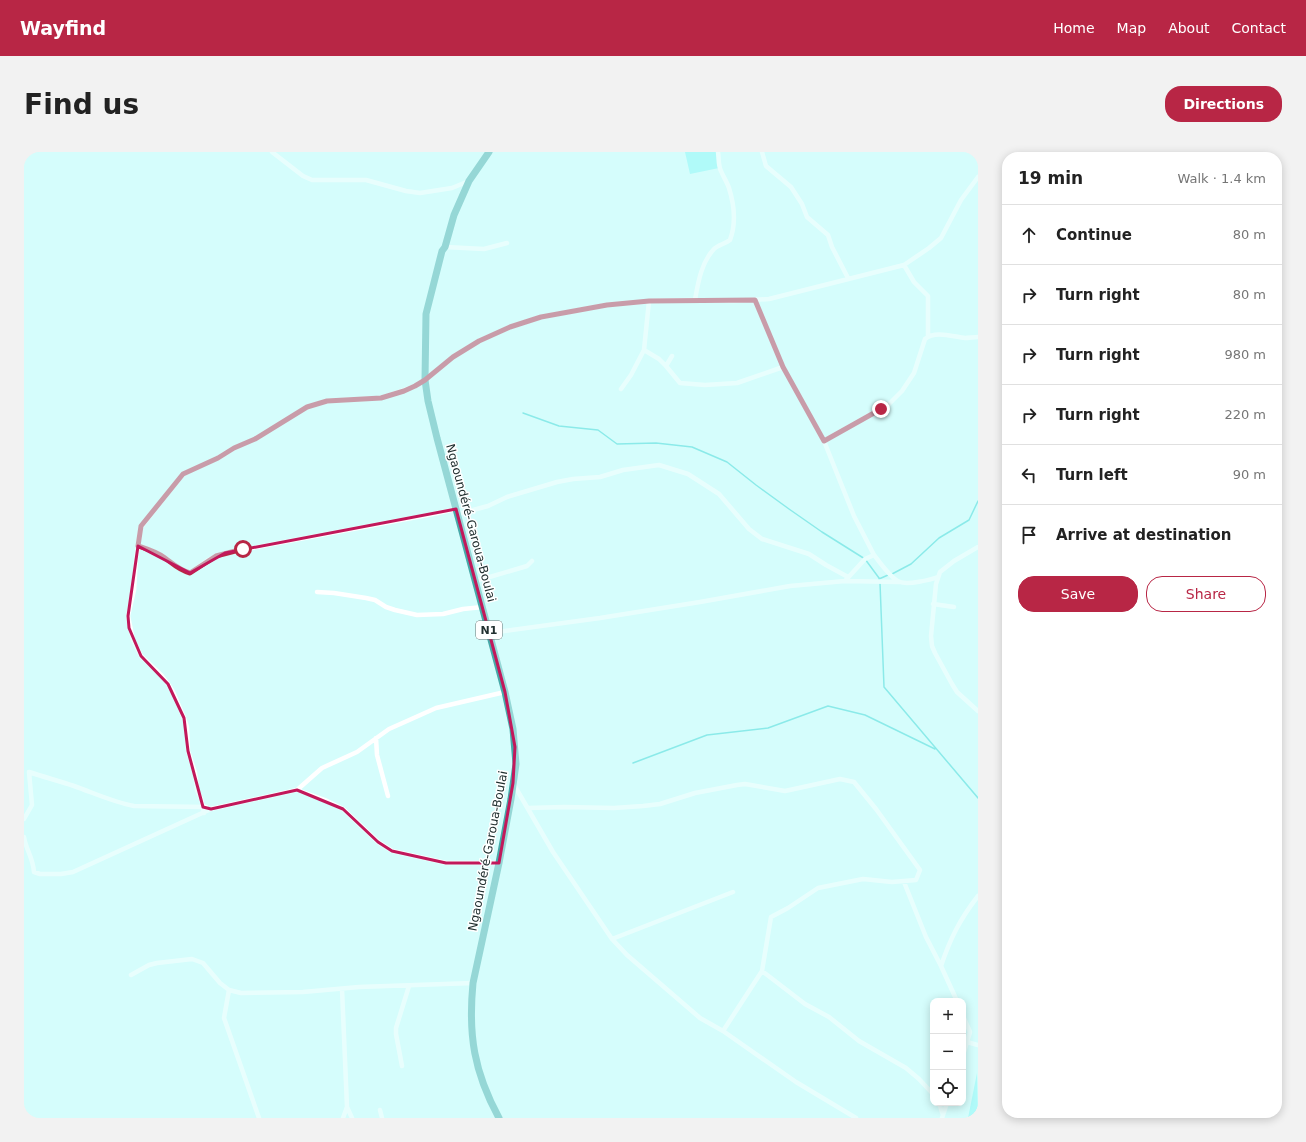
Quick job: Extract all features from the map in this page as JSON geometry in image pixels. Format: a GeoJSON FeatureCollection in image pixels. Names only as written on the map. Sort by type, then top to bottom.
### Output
{"type":"FeatureCollection","features":[{"type":"Feature","properties":{"kind":"highway","name":"Ngaoundéré-Garoua-Boulai"},"geometry":{"type":"LineString","coordinates":[[489,152],[469,181],[454,215],[445,247],[442,250],[426,314],[425,380],[432,419],[505,692],[513,729],[515,748],[516,764],[513,783],[499,863],[473,983],[471,1004],[473,1046],[478,1069],[486,1092],[499,1118]]}},
{"type":"Feature","properties":{"kind":"street"},"geometry":{"type":"LineString","coordinates":[[272,152],[303,176],[312,180],[366,180],[406,192],[420,193],[452,188],[469,181]]}},
{"type":"Feature","properties":{"kind":"street"},"geometry":{"type":"LineString","coordinates":[[695,300],[700,276],[706,261],[715,248],[728,242],[734,230],[731,198],[727,183],[720,169],[718,152]]}},
{"type":"Feature","properties":{"kind":"street"},"geometry":{"type":"LineString","coordinates":[[762,152],[766,166],[791,187],[802,204],[807,217],[828,235],[832,247],[848,278]]}},
{"type":"Feature","properties":{"kind":"street"},"geometry":{"type":"LineString","coordinates":[[204,813],[195,773],[188,751],[187,728],[179,706],[173,692],[162,676],[141,656],[129,628],[128,616],[134,590],[136,558],[141,526],[183,474],[255,439],[307,407],[327,401],[381,398],[415,386],[467,348],[510,327],[541,317],[607,305],[649,301],[755,300],[785,296],[848,278],[904,265],[941,238],[961,200],[978,177]]}},
{"type":"Feature","properties":{"kind":"street"},"geometry":{"type":"LineString","coordinates":[[445,247],[484,249],[507,243]]}},
{"type":"Feature","properties":{"kind":"street"},"geometry":{"type":"LineString","coordinates":[[824,441],[889,404],[902,391],[914,373],[928,337],[928,296],[914,282],[904,265]]}},
{"type":"Feature","properties":{"kind":"street"},"geometry":{"type":"LineString","coordinates":[[755,300],[783,367],[824,441],[854,516],[874,555],[890,575],[900,582]]}},
{"type":"Feature","properties":{"kind":"street"},"geometry":{"type":"LineString","coordinates":[[621,389],[631,375],[644,350],[649,301]]}},
{"type":"Feature","properties":{"kind":"street"},"geometry":{"type":"LineString","coordinates":[[928,337],[933,335],[965,338],[978,337]]}},
{"type":"Feature","properties":{"kind":"street"},"geometry":{"type":"LineString","coordinates":[[644,350],[659,359],[680,382],[705,385],[737,384],[783,367]]}},
{"type":"Feature","properties":{"kind":"street"},"geometry":{"type":"LineString","coordinates":[[666,366],[672,356]]}},
{"type":"Feature","properties":{"kind":"street"},"geometry":{"type":"LineString","coordinates":[[138,546],[158,553],[173,566],[190,573],[216,556],[231,552],[433,514],[480,509],[507,497],[557,482],[600,477],[619,471],[659,465],[688,474],[719,494],[749,529],[762,539],[809,554],[848,577]]}},
{"type":"Feature","properties":{"kind":"street"},"geometry":{"type":"LineString","coordinates":[[978,547],[945,567],[940,572],[933,604],[930,636],[934,654],[941,667],[957,692],[978,711]]}},
{"type":"Feature","properties":{"kind":"street"},"geometry":{"type":"LineString","coordinates":[[845,581],[865,559],[874,555]]}},
{"type":"Feature","properties":{"kind":"street"},"geometry":{"type":"LineString","coordinates":[[476,581],[527,566],[532,561]]}},
{"type":"Feature","properties":{"kind":"street"},"geometry":{"type":"LineString","coordinates":[[490,633],[600,618],[790,586],[845,581],[922,582],[938,577]]}},
{"type":"Feature","properties":{"kind":"street"},"geometry":{"type":"LineString","coordinates":[[317,592],[334,593],[375,600],[386,607],[417,615],[443,614],[462,609],[483,607]]}},
{"type":"Feature","properties":{"kind":"street"},"geometry":{"type":"LineString","coordinates":[[933,604],[954,607]]}},
{"type":"Feature","properties":{"kind":"street"},"geometry":{"type":"LineString","coordinates":[[24,837],[26,846],[33,861],[34,872],[40,874],[68,874],[211,809],[297,790],[322,768],[357,752],[389,729],[436,708],[505,692]]}},
{"type":"Feature","properties":{"kind":"street"},"geometry":{"type":"LineString","coordinates":[[376,738],[377,755],[388,796]]}},
{"type":"Feature","properties":{"kind":"street"},"geometry":{"type":"LineString","coordinates":[[24,819],[32,805],[29,772],[127,804],[150,806],[203,806],[211,809]]}},
{"type":"Feature","properties":{"kind":"street"},"geometry":{"type":"LineString","coordinates":[[528,808],[614,808],[643,806],[660,804],[695,793],[737,784],[785,791],[840,779],[854,782],[873,804],[920,870],[916,880],[904,882],[863,879],[823,886],[771,917],[762,971],[723,1031]]}},
{"type":"Feature","properties":{"kind":"street"},"geometry":{"type":"LineString","coordinates":[[513,783],[553,852],[612,939],[700,1018],[723,1031],[796,1082],[856,1118]]}},
{"type":"Feature","properties":{"kind":"street"},"geometry":{"type":"LineString","coordinates":[[297,790],[325,800],[343,809],[378,842],[392,851],[446,863],[499,863]]}},
{"type":"Feature","properties":{"kind":"street"},"geometry":{"type":"LineString","coordinates":[[904,882],[926,937],[941,966],[955,998]]}},
{"type":"Feature","properties":{"kind":"street"},"geometry":{"type":"LineString","coordinates":[[612,939],[733,892]]}},
{"type":"Feature","properties":{"kind":"street"},"geometry":{"type":"LineString","coordinates":[[941,966],[953,934],[964,914],[978,896]]}},
{"type":"Feature","properties":{"kind":"street"},"geometry":{"type":"LineString","coordinates":[[131,975],[149,965],[192,959],[203,963],[220,983],[230,990],[241,993],[269,993],[473,983]]}},
{"type":"Feature","properties":{"kind":"street"},"geometry":{"type":"LineString","coordinates":[[762,971],[805,1004],[829,1017],[860,1041],[906,1068],[930,1091]]}},
{"type":"Feature","properties":{"kind":"street"},"geometry":{"type":"LineString","coordinates":[[402,1066],[396,1028],[409,986]]}},
{"type":"Feature","properties":{"kind":"street"},"geometry":{"type":"LineString","coordinates":[[342,989],[347,1107],[352,1118]]}},
{"type":"Feature","properties":{"kind":"street"},"geometry":{"type":"LineString","coordinates":[[230,990],[224,1018],[259,1118]]}},
{"type":"Feature","properties":{"kind":"street"},"geometry":{"type":"LineString","coordinates":[[966,1023],[970,1032],[966,1045]]}},
{"type":"Feature","properties":{"kind":"street"},"geometry":{"type":"LineString","coordinates":[[967,1042],[978,1045]]}},
{"type":"Feature","properties":{"kind":"street"},"geometry":{"type":"LineString","coordinates":[[940,1106],[943,1116]]}},
{"type":"Feature","properties":{"kind":"street"},"geometry":{"type":"LineString","coordinates":[[943,1116],[946,1106]]}},
{"type":"Feature","properties":{"kind":"street"},"geometry":{"type":"LineString","coordinates":[[343,1118],[347,1107]]}},
{"type":"Feature","properties":{"kind":"street"},"geometry":{"type":"LineString","coordinates":[[380,1110],[382,1118]]}},
{"type":"Feature","properties":{"kind":"highlighted area"},"geometry":{"type":"Polygon","coordinates":[[[456,509],[505,692],[515,747],[513,783],[499,863],[446,863],[392,851],[378,842],[343,809],[297,790],[211,809],[203,807],[188,751],[184,718],[168,684],[141,656],[129,628],[128,616],[138,546],[190,573],[225,553],[456,509]]]}},
{"type":"Feature","properties":{"kind":"shaded area"},"geometry":{"type":"Polygon","coordinates":[[[685,152],[716,152],[719,168],[690,174],[685,152]]]}},
{"type":"Feature","properties":{"kind":"shaded area"},"geometry":{"type":"Polygon","coordinates":[[[977,1073],[978,1118],[968,1118],[977,1073]]]}},
{"type":"Feature","properties":{"kind":"waterway"},"geometry":{"type":"LineString","coordinates":[[523,413],[559,426],[598,430],[617,444],[656,443],[692,447],[727,462],[789,509],[865,559],[879,578]]}},
{"type":"Feature","properties":{"kind":"waterway"},"geometry":{"type":"LineString","coordinates":[[892,574],[911,564],[939,538],[969,520],[978,501]]}},
{"type":"Feature","properties":{"kind":"waterway"},"geometry":{"type":"LineString","coordinates":[[879,579],[888,575]]}},
{"type":"Feature","properties":{"kind":"waterway"},"geometry":{"type":"LineString","coordinates":[[880,583],[884,687],[978,798]]}},
{"type":"Feature","properties":{"kind":"waterway"},"geometry":{"type":"LineString","coordinates":[[633,763],[707,735],[768,728],[828,706],[865,715],[935,749]]}},
{"type":"Feature","properties":{"kind":"route"},"geometry":{"type":"LineString","coordinates":[[243,549],[216,556],[190,573],[173,566],[158,553],[138,546],[141,526],[183,474],[201,467],[234,448],[255,439],[307,407],[327,401],[381,398],[415,386],[425,380],[453,357],[479,341],[510,327],[541,317],[607,305],[649,301],[755,300],[783,367],[824,441],[881,409]]}}]}
